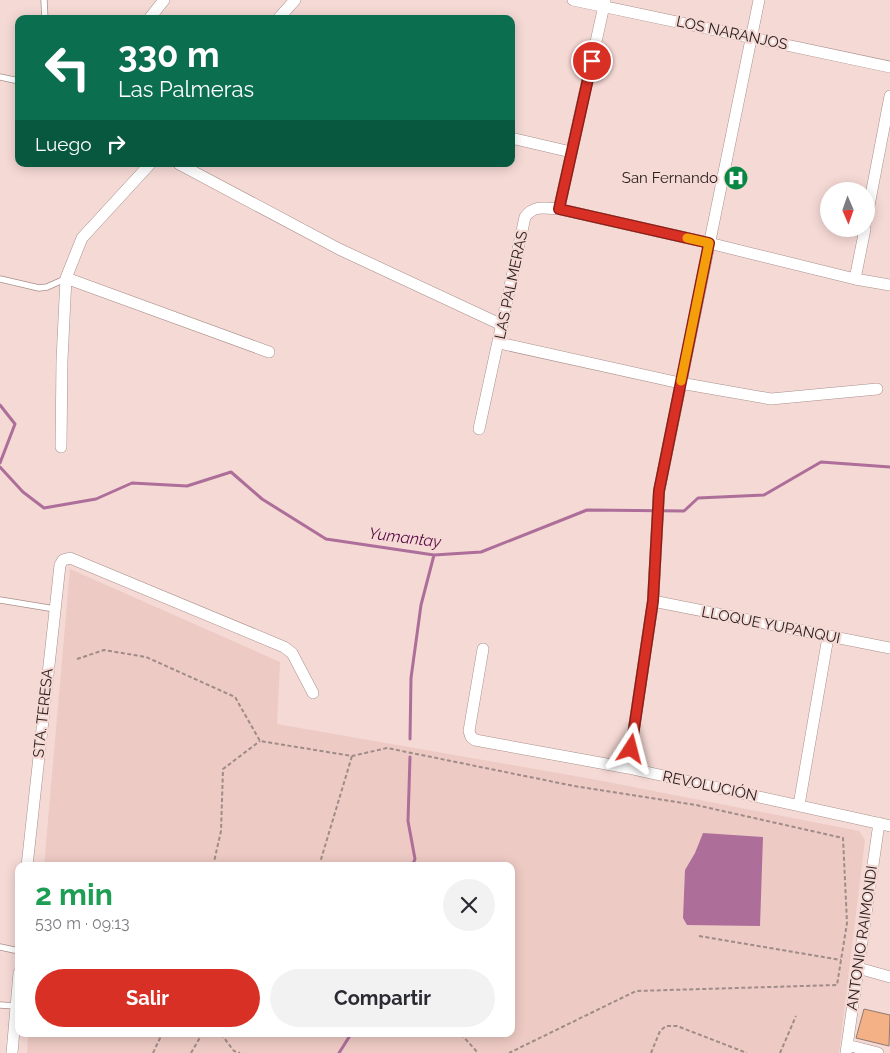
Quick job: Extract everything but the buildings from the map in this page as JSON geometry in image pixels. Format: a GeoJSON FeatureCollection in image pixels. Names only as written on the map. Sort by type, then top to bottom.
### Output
{"type":"FeatureCollection","features":[{"type":"Feature","properties":{"kind":"street"},"geometry":{"type":"LineString","coordinates":[[152,15],[164,0]]}},
{"type":"Feature","properties":{"kind":"street"},"geometry":{"type":"LineString","coordinates":[[282,15],[295,0]]}},
{"type":"Feature","properties":{"kind":"street","name":"LOS NARANJOS"},"geometry":{"type":"LineString","coordinates":[[573,0],[605,3],[890,67]]}},
{"type":"Feature","properties":{"kind":"street"},"geometry":{"type":"LineString","coordinates":[[628,768],[653,601],[659,491],[759,0]]}},
{"type":"Feature","properties":{"kind":"street"},"geometry":{"type":"LineString","coordinates":[[559,209],[605,3]]}},
{"type":"Feature","properties":{"kind":"street"},"geometry":{"type":"LineString","coordinates":[[873,182],[890,96]]}},
{"type":"Feature","properties":{"kind":"street"},"geometry":{"type":"LineString","coordinates":[[515,139],[571,152]]}},
{"type":"Feature","properties":{"kind":"street"},"geometry":{"type":"LineString","coordinates":[[61,447],[62,360],[66,278],[82,238],[147,167]]}},
{"type":"Feature","properties":{"kind":"street"},"geometry":{"type":"LineString","coordinates":[[185,167],[339,249],[502,325]]}},
{"type":"Feature","properties":{"kind":"street","name":"LAS PALMERAS"},"geometry":{"type":"LineString","coordinates":[[479,429],[525,217],[530,211],[537,208],[559,209],[855,279],[890,285]]}},
{"type":"Feature","properties":{"kind":"street"},"geometry":{"type":"LineString","coordinates":[[855,279],[863,238]]}},
{"type":"Feature","properties":{"kind":"street"},"geometry":{"type":"LineString","coordinates":[[66,278],[270,352]]}},
{"type":"Feature","properties":{"kind":"street"},"geometry":{"type":"LineString","coordinates":[[499,342],[680,383],[771,399],[877,389]]}},
{"type":"Feature","properties":{"kind":"street","name":"STA. TERESA"},"geometry":{"type":"LineString","coordinates":[[27,862],[60,565],[63,560],[70,558],[284,647],[292,653],[313,693]]}},
{"type":"Feature","properties":{"kind":"street","name":"LLOQUE YUPANQUI"},"geometry":{"type":"LineString","coordinates":[[653,601],[890,648]]}},
{"type":"Feature","properties":{"kind":"street"},"geometry":{"type":"LineString","coordinates":[[799,805],[828,637]]}},
{"type":"Feature","properties":{"kind":"street","name":"REVOLUCIÓN"},"geometry":{"type":"LineString","coordinates":[[483,649],[468,731],[471,737],[476,740],[628,768],[885,824]]}},
{"type":"Feature","properties":{"kind":"street","name":"ANTONIO RAIMONDI"},"geometry":{"type":"LineString","coordinates":[[846,1049],[858,968],[885,824]]}},
{"type":"Feature","properties":{"kind":"street"},"geometry":{"type":"LineString","coordinates":[[858,968],[890,977]]}},
{"type":"Feature","properties":{"kind":"street"},"geometry":{"type":"LineString","coordinates":[[12,1053],[15,1018]]}},
{"type":"Feature","properties":{"kind":"street"},"geometry":{"type":"LineString","coordinates":[[846,1049],[878,1053]]}},
{"type":"Feature","properties":{"kind":"lane"},"geometry":{"type":"LineString","coordinates":[[44,0],[45,15]]}},
{"type":"Feature","properties":{"kind":"lane"},"geometry":{"type":"LineString","coordinates":[[0,77],[15,80]]}},
{"type":"Feature","properties":{"kind":"lane"},"geometry":{"type":"LineString","coordinates":[[0,279],[39,288],[47,287],[66,278]]}},
{"type":"Feature","properties":{"kind":"lane"},"geometry":{"type":"LineString","coordinates":[[0,600],[55,610]]}},
{"type":"Feature","properties":{"kind":"lane"},"geometry":{"type":"LineString","coordinates":[[0,947],[15,950]]}},
{"type":"Feature","properties":{"kind":"lane"},"geometry":{"type":"LineString","coordinates":[[0,1005],[15,1006]]}},
{"type":"Feature","properties":{"kind":"path"},"geometry":{"type":"LineString","coordinates":[[77,659],[104,650],[146,657],[235,697],[260,741]]}},
{"type":"Feature","properties":{"kind":"path"},"geometry":{"type":"LineString","coordinates":[[214,862],[221,831],[223,769],[260,741],[352,756],[387,748],[574,786],[696,805],[843,838],[847,922],[837,984],[636,991],[509,1053]]}},
{"type":"Feature","properties":{"kind":"path"},"geometry":{"type":"LineString","coordinates":[[320,862],[352,756]]}},
{"type":"Feature","properties":{"kind":"path"},"geometry":{"type":"LineString","coordinates":[[699,936],[841,960]]}},
{"type":"Feature","properties":{"kind":"path"},"geometry":{"type":"LineString","coordinates":[[780,1053],[796,1016]]}},
{"type":"Feature","properties":{"kind":"path"},"geometry":{"type":"LineString","coordinates":[[651,1053],[660,1031],[666,1026],[677,1026],[746,1053]]}},
{"type":"Feature","properties":{"kind":"path"},"geometry":{"type":"LineString","coordinates":[[154,1053],[161,1037]]}},
{"type":"Feature","properties":{"kind":"path"},"geometry":{"type":"LineString","coordinates":[[191,1053],[200,1037]]}},
{"type":"Feature","properties":{"kind":"path"},"geometry":{"type":"LineString","coordinates":[[223,1037],[234,1052],[240,1053]]}},
{"type":"Feature","properties":{"kind":"path"},"geometry":{"type":"LineString","coordinates":[[465,1037],[478,1053]]}},
{"type":"Feature","properties":{"kind":"shaded area"},"geometry":{"type":"Polygon","coordinates":[[[70,569],[280,662],[277,724],[592,779],[859,831],[865,840],[839,1053],[27,1053],[28,1037],[515,1037],[515,862],[44,862],[70,569]]]}},
{"type":"Feature","properties":{"kind":"shaded area"},"geometry":{"type":"Polygon","coordinates":[[[703,833],[763,837],[760,926],[687,925],[683,918],[685,870],[695,853],[703,833]]]}},
{"type":"Feature","properties":{"kind":"waterway","name":"Yumantay"},"geometry":{"type":"LineString","coordinates":[[0,405],[15,424],[0,463]]}},
{"type":"Feature","properties":{"kind":"waterway","name":"Yumantay"},"geometry":{"type":"LineString","coordinates":[[0,467],[23,492],[44,508],[96,499],[132,483],[187,486],[231,472],[262,499],[326,539],[434,555],[481,552],[587,510],[684,511],[698,498],[764,495],[821,462],[890,467]]}},
{"type":"Feature","properties":{"kind":"waterway"},"geometry":{"type":"LineString","coordinates":[[410,739],[411,678],[421,605],[434,555]]}},
{"type":"Feature","properties":{"kind":"waterway"},"geometry":{"type":"LineString","coordinates":[[410,757],[408,821],[415,859],[414,862]]}},
{"type":"Feature","properties":{"kind":"waterway"},"geometry":{"type":"LineString","coordinates":[[339,1053],[349,1037]]}},
{"type":"Feature","properties":{"kind":"slow traffic"},"geometry":{"type":"LineString","coordinates":[[681,381],[709,243],[687,238]]}},
{"type":"Feature","properties":{"kind":"place","name":"San Fernando"},"geometry":{"type":"Point","coordinates":[736,178]}},
{"type":"Feature","properties":{"kind":"route"},"geometry":{"type":"LineString","coordinates":[[592,61],[559,209],[709,243],[659,491],[653,601],[631,749]]}}]}
